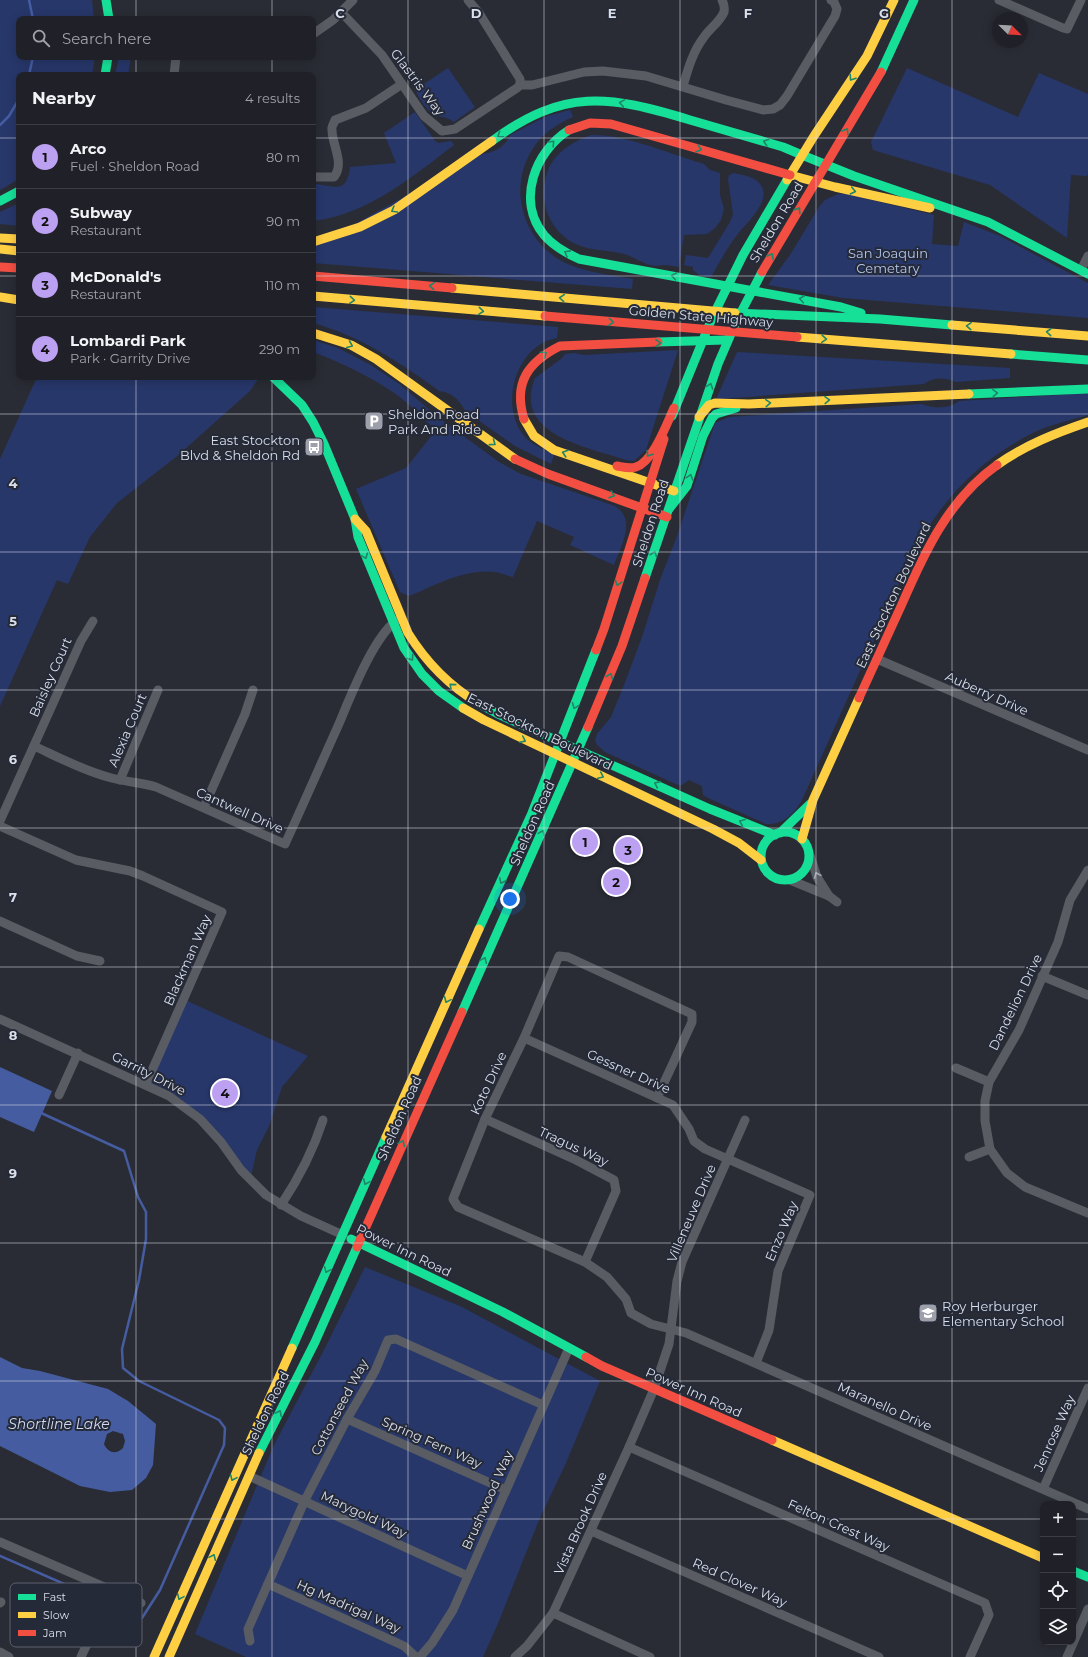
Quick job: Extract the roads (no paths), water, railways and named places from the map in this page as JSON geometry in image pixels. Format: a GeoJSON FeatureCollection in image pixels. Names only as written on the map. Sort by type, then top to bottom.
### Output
{"type":"FeatureCollection","features":[{"type":"Feature","properties":{"kind":"main road"},"geometry":{"type":"LineString","coordinates":[[106,0],[109,16]]}},
{"type":"Feature","properties":{"kind":"main road","name":"Sheldon Road"},"geometry":{"type":"LineString","coordinates":[[154,1657],[532,813],[556,756],[604,629],[674,408],[712,318],[736,267],[802,155],[867,56],[894,0]]}},
{"type":"Feature","properties":{"kind":"main road"},"geometry":{"type":"LineString","coordinates":[[899,34],[901,13],[907,0]]}},
{"type":"Feature","properties":{"kind":"main road","name":"Sheldon Road"},"geometry":{"type":"LineString","coordinates":[[169,1657],[267,1436],[315,1342],[358,1242],[579,749],[622,646],[668,513],[699,417],[718,364],[737,320],[761,273],[879,77],[914,0]]}},
{"type":"Feature","properties":{"kind":"main road"},"geometry":{"type":"LineString","coordinates":[[106,72],[108,60]]}},
{"type":"Feature","properties":{"kind":"main road"},"geometry":{"type":"LineString","coordinates":[[316,241],[355,229],[377,220],[414,197],[503,133],[527,118],[569,103],[609,101],[639,106],[783,147],[826,165],[988,222],[1084,272]]}},
{"type":"Feature","properties":{"kind":"main road"},"geometry":{"type":"LineString","coordinates":[[880,319],[842,307],[580,259],[567,254],[553,244],[544,235],[536,223],[530,198],[534,172],[546,150],[564,132],[586,124],[611,124],[815,182],[918,206],[954,210]]}},
{"type":"Feature","properties":{"kind":"main road"},"geometry":{"type":"LineString","coordinates":[[0,200],[16,192]]}},
{"type":"Feature","properties":{"kind":"main road"},"geometry":{"type":"LineString","coordinates":[[0,238],[16,239]]}},
{"type":"Feature","properties":{"kind":"main road"},"geometry":{"type":"LineString","coordinates":[[0,250],[16,251]]}},
{"type":"Feature","properties":{"kind":"main road"},"geometry":{"type":"LineString","coordinates":[[0,267],[16,268]]}},
{"type":"Feature","properties":{"kind":"main road","name":"Golden State Highway"},"geometry":{"type":"LineString","coordinates":[[316,276],[754,315],[880,319],[1088,336]]}},
{"type":"Feature","properties":{"kind":"main road","name":"Golden State Highway"},"geometry":{"type":"LineString","coordinates":[[316,296],[800,338],[1088,360]]}},
{"type":"Feature","properties":{"kind":"main road"},"geometry":{"type":"LineString","coordinates":[[0,298],[16,300]]}},
{"type":"Feature","properties":{"kind":"main road"},"geometry":{"type":"LineString","coordinates":[[316,334],[351,345],[376,359],[510,456],[528,465],[643,506],[668,513],[687,486],[703,436],[712,418],[716,414],[749,404]]}},
{"type":"Feature","properties":{"kind":"main road"},"geometry":{"type":"LineString","coordinates":[[674,491],[602,465],[554,450],[543,443],[533,434],[520,411],[520,388],[524,376],[530,367],[549,350],[560,346],[800,338]]}},
{"type":"Feature","properties":{"kind":"main road","name":"East Stockton Boulevard"},"geometry":{"type":"LineString","coordinates":[[276,380],[302,405],[313,422],[324,444],[355,519],[358,537],[392,624],[404,648],[422,674],[439,691],[458,705],[484,720],[556,756],[686,816],[739,843],[760,860]]}},
{"type":"Feature","properties":{"kind":"main road"},"geometry":{"type":"LineString","coordinates":[[699,417],[709,405],[715,403],[749,404],[1088,389]]}},
{"type":"Feature","properties":{"kind":"main road"},"geometry":{"type":"LineString","coordinates":[[602,465],[636,467],[645,462],[674,408]]}},
{"type":"Feature","properties":{"kind":"main road","name":"East Stockton Boulevard"},"geometry":{"type":"LineString","coordinates":[[802,838],[813,800],[933,539],[946,516],[986,473],[1012,454],[1046,436],[1088,422]]}},
{"type":"Feature","properties":{"kind":"main road","name":"East Stockton Boulevard"},"geometry":{"type":"LineString","coordinates":[[355,519],[366,530],[408,633],[424,659],[453,687],[468,698],[500,715],[579,749],[710,809],[777,834],[797,818],[813,800]]}},
{"type":"Feature","properties":{"kind":"main road"},"geometry":{"type":"LineString","coordinates":[[628,789],[648,792],[699,814],[706,814],[710,809]]}},
{"type":"Feature","properties":{"kind":"main road"},"geometry":{"type":"LineString","coordinates":[[788,832],[802,838],[809,852],[807,866],[803,872],[790,880],[775,878],[766,871],[760,860],[762,848],[765,843],[777,834],[788,832]]}},
{"type":"Feature","properties":{"kind":"main road","name":"Power Inn Road"},"geometry":{"type":"LineString","coordinates":[[342,1235],[503,1312],[602,1366],[1040,1557]]}},
{"type":"Feature","properties":{"kind":"main road"},"geometry":{"type":"LineString","coordinates":[[1076,1572],[1088,1578]]}},
{"type":"Feature","properties":{"kind":"street"},"geometry":{"type":"LineString","coordinates":[[316,32],[342,12],[352,0]]}},
{"type":"Feature","properties":{"kind":"street"},"geometry":{"type":"LineString","coordinates":[[468,0],[478,13],[520,79],[520,85],[532,85],[584,72],[603,71],[646,76],[763,110],[773,109],[787,96],[835,16],[837,9],[834,2],[831,0]]}},
{"type":"Feature","properties":{"kind":"street"},"geometry":{"type":"LineString","coordinates":[[683,86],[696,49],[704,36],[721,18],[724,11],[722,0]]}},
{"type":"Feature","properties":{"kind":"street"},"geometry":{"type":"LineString","coordinates":[[999,0],[1067,29],[1081,0]]}},
{"type":"Feature","properties":{"kind":"street","name":"Glastris Way"},"geometry":{"type":"LineString","coordinates":[[342,12],[382,55],[424,116],[442,131],[455,129],[520,85]]}},
{"type":"Feature","properties":{"kind":"street"},"geometry":{"type":"LineString","coordinates":[[174,72],[176,60]]}},
{"type":"Feature","properties":{"kind":"street"},"geometry":{"type":"LineString","coordinates":[[316,177],[334,177],[338,172],[337,150],[331,128],[335,120],[366,108],[402,84]]}},
{"type":"Feature","properties":{"kind":"street"},"geometry":{"type":"LineString","coordinates":[[1084,272],[1088,256]]}},
{"type":"Feature","properties":{"kind":"street","name":"Cantwell Drive"},"geometry":{"type":"LineString","coordinates":[[34,746],[95,773],[120,780],[139,782],[156,787],[285,844],[362,673],[372,654],[392,624],[402,617]]}},
{"type":"Feature","properties":{"kind":"street","name":"Baisley Court"},"geometry":{"type":"LineString","coordinates":[[0,821],[81,641],[93,621]]}},
{"type":"Feature","properties":{"kind":"street","name":"Auberry Drive"},"geometry":{"type":"LineString","coordinates":[[877,659],[1088,750]]}},
{"type":"Feature","properties":{"kind":"street","name":"Alexia Court"},"geometry":{"type":"LineString","coordinates":[[120,780],[158,690]]}},
{"type":"Feature","properties":{"kind":"street"},"geometry":{"type":"LineString","coordinates":[[204,807],[245,714],[253,690]]}},
{"type":"Feature","properties":{"kind":"street","name":"Blackman Way"},"geometry":{"type":"LineString","coordinates":[[0,826],[76,860],[130,871],[143,876],[222,912],[146,1084]]}},
{"type":"Feature","properties":{"kind":"street"},"geometry":{"type":"LineString","coordinates":[[809,852],[817,877],[829,896]]}},
{"type":"Feature","properties":{"kind":"street","name":"Dandelion Drive"},"geometry":{"type":"LineString","coordinates":[[1088,870],[1070,900],[1058,942],[1019,1030],[989,1082],[985,1101],[985,1121],[990,1149],[1007,1173],[1025,1187],[1088,1213]]}},
{"type":"Feature","properties":{"kind":"street"},"geometry":{"type":"LineString","coordinates":[[790,880],[829,896],[837,902]]}},
{"type":"Feature","properties":{"kind":"street"},"geometry":{"type":"LineString","coordinates":[[0,921],[77,956],[100,961]]}},
{"type":"Feature","properties":{"kind":"street","name":"Koto Drive"},"geometry":{"type":"LineString","coordinates":[[657,1098],[692,1022],[692,1014],[568,957],[559,956],[524,1038],[485,1120],[453,1199],[458,1207],[585,1262],[607,1277],[626,1299],[631,1313],[651,1324],[672,1329]]}},
{"type":"Feature","properties":{"kind":"street"},"geometry":{"type":"LineString","coordinates":[[1042,976],[1088,995]]}},
{"type":"Feature","properties":{"kind":"street","name":"Garrity Drive"},"geometry":{"type":"LineString","coordinates":[[0,1019],[78,1053],[169,1096],[200,1118],[213,1132],[246,1176],[266,1194],[300,1216],[342,1235]]}},
{"type":"Feature","properties":{"kind":"street","name":"Gessner Drive"},"geometry":{"type":"LineString","coordinates":[[524,1038],[673,1105],[689,1130],[694,1141],[705,1149],[727,1159]]}},
{"type":"Feature","properties":{"kind":"street"},"geometry":{"type":"LineString","coordinates":[[59,1095],[78,1053]]}},
{"type":"Feature","properties":{"kind":"street"},"geometry":{"type":"LineString","coordinates":[[956,1068],[989,1082]]}},
{"type":"Feature","properties":{"kind":"street"},"geometry":{"type":"LineString","coordinates":[[281,1205],[300,1174],[318,1136],[323,1120]]}},
{"type":"Feature","properties":{"kind":"street","name":"Tragus Way"},"geometry":{"type":"LineString","coordinates":[[485,1120],[576,1160],[614,1180],[616,1191],[585,1262]]}},
{"type":"Feature","properties":{"kind":"street","name":"Villeneuve Drive"},"geometry":{"type":"LineString","coordinates":[[654,1389],[669,1344],[677,1281],[682,1262],[745,1120]]}},
{"type":"Feature","properties":{"kind":"street"},"geometry":{"type":"LineString","coordinates":[[969,1157],[990,1149]]}},
{"type":"Feature","properties":{"kind":"street","name":"Enzo Way"},"geometry":{"type":"LineString","coordinates":[[727,1159],[810,1195],[778,1271],[769,1330],[756,1363]]}},
{"type":"Feature","properties":{"kind":"street","name":"Maranello Drive"},"geometry":{"type":"LineString","coordinates":[[672,1329],[686,1333],[756,1363],[1088,1509]]}},
{"type":"Feature","properties":{"kind":"street","name":"Cottonseed Way"},"geometry":{"type":"LineString","coordinates":[[250,1641],[248,1629],[305,1500],[347,1419],[375,1371],[388,1340],[396,1339],[543,1405]]}},
{"type":"Feature","properties":{"kind":"street","name":"Brushwood Way"},"geometry":{"type":"LineString","coordinates":[[420,1657],[432,1643],[452,1610],[568,1348]]}},
{"type":"Feature","properties":{"kind":"street","name":"Jenrose Way"},"geometry":{"type":"LineString","coordinates":[[1043,1489],[1088,1388]]}},
{"type":"Feature","properties":{"kind":"street","name":"Vista Brook Drive"},"geometry":{"type":"LineString","coordinates":[[514,1657],[526,1646],[553,1613],[629,1448],[654,1389]]}},
{"type":"Feature","properties":{"kind":"street","name":"Spring Fern Way"},"geometry":{"type":"LineString","coordinates":[[347,1419],[506,1490]]}},
{"type":"Feature","properties":{"kind":"street","name":"Felton Crest Way"},"geometry":{"type":"LineString","coordinates":[[629,1448],[985,1603],[989,1615],[970,1657]]}},
{"type":"Feature","properties":{"kind":"street","name":"Marygold Way"},"geometry":{"type":"LineString","coordinates":[[249,1476],[305,1500],[468,1576]]}},
{"type":"Feature","properties":{"kind":"street","name":"Red Clover Way"},"geometry":{"type":"LineString","coordinates":[[591,1531],[879,1657]]}},
{"type":"Feature","properties":{"kind":"street"},"geometry":{"type":"LineString","coordinates":[[0,1542],[95,1583]]}},
{"type":"Feature","properties":{"kind":"street","name":"Hg Madrigal Way"},"geometry":{"type":"LineString","coordinates":[[268,1584],[404,1646],[416,1657]]}},
{"type":"Feature","properties":{"kind":"street"},"geometry":{"type":"LineString","coordinates":[[1067,1657],[1088,1609]]}},
{"type":"Feature","properties":{"kind":"street"},"geometry":{"type":"LineString","coordinates":[[553,1613],[637,1654],[650,1657]]}},
{"type":"Feature","properties":{"kind":"street"},"geometry":{"type":"LineString","coordinates":[[81,1657],[86,1647]]}},
{"type":"Feature","properties":{"kind":"street"},"geometry":{"type":"LineString","coordinates":[[0,1652],[9,1657]]}},
{"type":"Feature","properties":{"kind":"water"},"geometry":{"type":"Polygon","coordinates":[[[0,1067],[52,1091],[34,1132],[0,1117],[0,1067]]]}},
{"type":"Feature","properties":{"kind":"water","name":"Shortline Lake"},"geometry":{"type":"Polygon","coordinates":[[[0,1357],[22,1368],[40,1371],[108,1389],[128,1401],[156,1424],[153,1465],[146,1478],[132,1490],[110,1492],[80,1486],[0,1446],[0,1357]],[[113,1431],[107,1434],[104,1444],[110,1451],[118,1452],[123,1448],[125,1441],[123,1434],[113,1431]]]}},
{"type":"Feature","properties":{"kind":"waterway"},"geometry":{"type":"LineString","coordinates":[[29,0],[32,16]]}},
{"type":"Feature","properties":{"kind":"waterway"},"geometry":{"type":"LineString","coordinates":[[30,72],[32,60]]}},
{"type":"Feature","properties":{"kind":"waterway"},"geometry":{"type":"LineString","coordinates":[[0,125],[9,116],[16,104]]}},
{"type":"Feature","properties":{"kind":"waterway"},"geometry":{"type":"LineString","coordinates":[[39,1112],[124,1151],[138,1197],[146,1212],[146,1239],[139,1280],[122,1349],[123,1368],[139,1381],[219,1420],[225,1428],[224,1445],[160,1590],[142,1618]]}},
{"type":"Feature","properties":{"kind":"waterway"},"geometry":{"type":"LineString","coordinates":[[0,1556],[62,1583]]}},
{"type":"Feature","properties":{"kind":"place","name":"Sheldon Road Park And Ride"},"geometry":{"type":"Point","coordinates":[374,421]}},
{"type":"Feature","properties":{"kind":"place","name":"East Stockton Blvd & Sheldon Rd"},"geometry":{"type":"Point","coordinates":[314,447]}},
{"type":"Feature","properties":{"kind":"place","name":"Arco"},"geometry":{"type":"Point","coordinates":[585,842]}},
{"type":"Feature","properties":{"kind":"place","name":"McDonald's"},"geometry":{"type":"Point","coordinates":[628,850]}},
{"type":"Feature","properties":{"kind":"place","name":"Subway"},"geometry":{"type":"Point","coordinates":[616,882]}},
{"type":"Feature","properties":{"kind":"place","name":"Lombardi Park"},"geometry":{"type":"Point","coordinates":[225,1093]}},
{"type":"Feature","properties":{"kind":"place","name":"Roy Herburger Elementary School"},"geometry":{"type":"Point","coordinates":[928,1313]}},
{"type":"Feature","properties":{"kind":"park label","name":"San Joaquin Cemetary"},"geometry":{"type":"Point","coordinates":[888,260]}}]}
